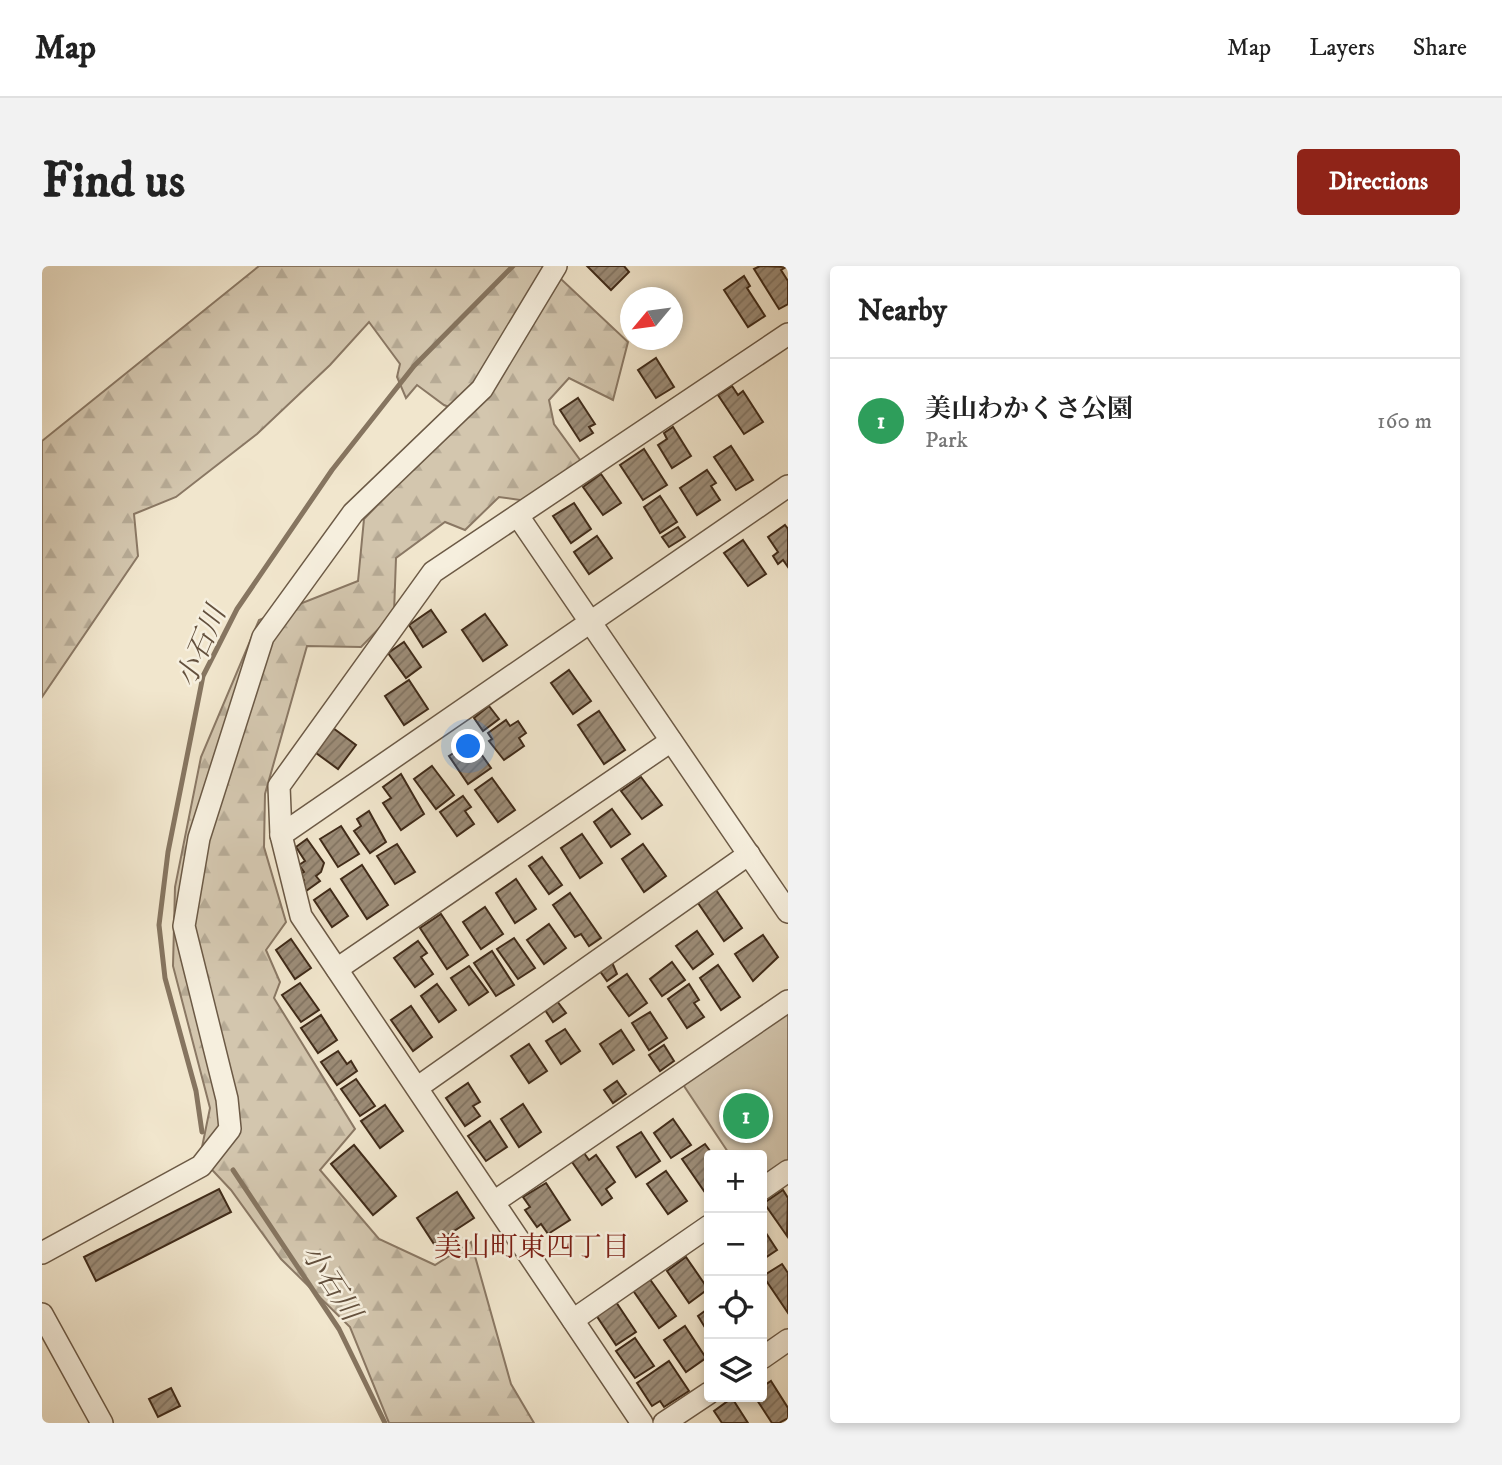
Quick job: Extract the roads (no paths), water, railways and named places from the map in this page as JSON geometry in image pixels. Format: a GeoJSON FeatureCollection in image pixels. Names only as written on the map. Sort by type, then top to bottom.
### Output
{"type":"FeatureCollection","features":[{"type":"Feature","properties":{"kind":"street"},"geometry":{"type":"LineString","coordinates":[[42,1253],[201,1166],[230,1129],[226,1099],[184,926],[199,838],[262,637],[353,513],[482,388],[556,266]]}},
{"type":"Feature","properties":{"kind":"street"},"geometry":{"type":"LineString","coordinates":[[642,1423],[301,916],[281,835],[279,786],[433,572],[788,334]]}},
{"type":"Feature","properties":{"kind":"street"},"geometry":{"type":"LineString","coordinates":[[281,835],[788,486]]}},
{"type":"Feature","properties":{"kind":"street"},"geometry":{"type":"LineString","coordinates":[[518,516],[788,912]]}},
{"type":"Feature","properties":{"kind":"street"},"geometry":{"type":"LineString","coordinates":[[337,969],[671,741]]}},
{"type":"Feature","properties":{"kind":"street"},"geometry":{"type":"LineString","coordinates":[[418,1087],[749,855]]}},
{"type":"Feature","properties":{"kind":"street"},"geometry":{"type":"LineString","coordinates":[[494,1202],[788,1001]]}},
{"type":"Feature","properties":{"kind":"street"},"geometry":{"type":"LineString","coordinates":[[767,1186],[788,1171]]}},
{"type":"Feature","properties":{"kind":"street"},"geometry":{"type":"LineString","coordinates":[[573,1320],[704,1229]]}},
{"type":"Feature","properties":{"kind":"street"},"geometry":{"type":"LineString","coordinates":[[42,1314],[102,1423]]}},
{"type":"Feature","properties":{"kind":"street"},"geometry":{"type":"LineString","coordinates":[[767,1354],[788,1340]]}},
{"type":"Feature","properties":{"kind":"street"},"geometry":{"type":"LineString","coordinates":[[664,1423],[704,1396]]}},
{"type":"Feature","properties":{"kind":"waterway","name":"小石川"},"geometry":{"type":"LineString","coordinates":[[202,1132],[196,1091],[165,978],[159,925],[168,852],[203,676],[237,609],[332,470],[414,366],[513,266]]}},
{"type":"Feature","properties":{"kind":"waterway","name":"小石川"},"geometry":{"type":"LineString","coordinates":[[233,1170],[339,1329],[385,1423]]}},
{"type":"Feature","properties":{"kind":"place","name":"美山わかくさ公園"},"geometry":{"type":"Point","coordinates":[746,1116]}},
{"type":"Feature","properties":{"kind":"district","name":"美山町東四丁目"},"geometry":{"type":"Point","coordinates":[532,1246]}}]}
